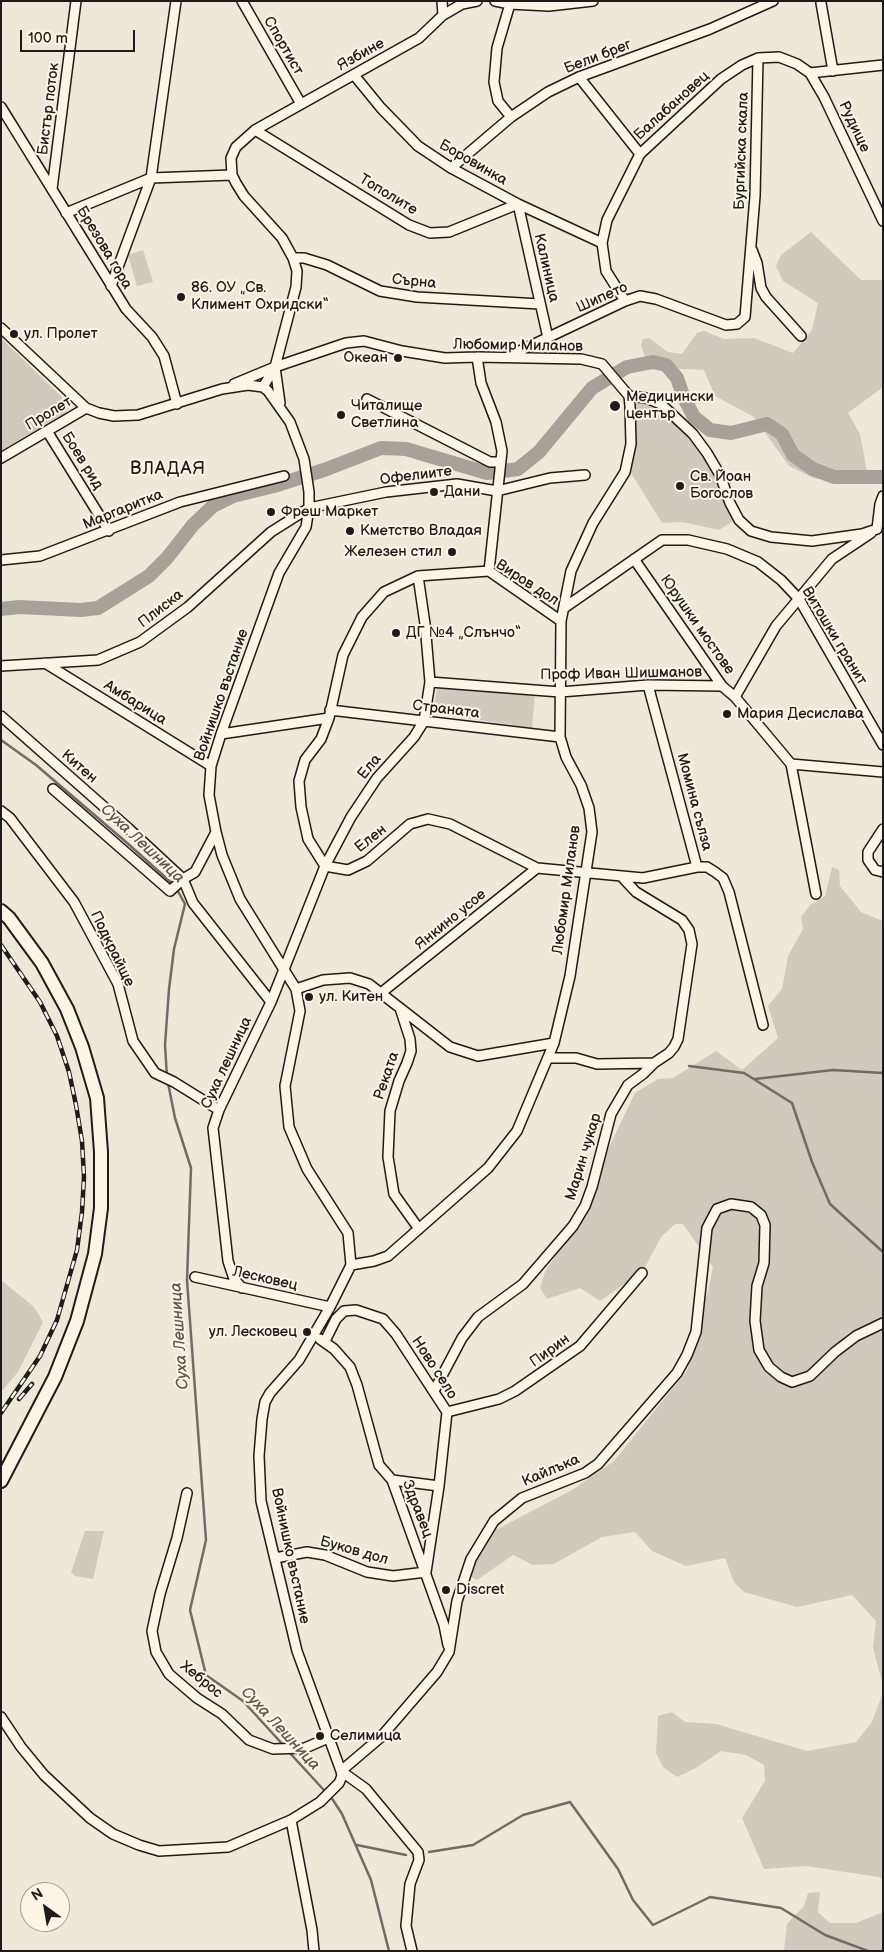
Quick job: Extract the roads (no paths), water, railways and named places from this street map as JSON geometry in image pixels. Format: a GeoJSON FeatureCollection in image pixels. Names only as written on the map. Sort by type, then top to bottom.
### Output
{"type":"FeatureCollection","features":[{"type":"Feature","properties":{"kind":"highway"},"geometry":{"type":"LineString","coordinates":[[1,911],[9,918],[42,963],[67,1009],[82,1047],[97,1098],[101,1152],[101,1208],[95,1254],[77,1321],[55,1377],[1,1481]]}},
{"type":"Feature","properties":{"kind":"street","name":"Бистър поток"},"geometry":{"type":"LineString","coordinates":[[52,189],[76,1]]}},
{"type":"Feature","properties":{"kind":"street"},"geometry":{"type":"LineString","coordinates":[[111,286],[151,178],[176,1]]}},
{"type":"Feature","properties":{"kind":"street","name":"Спортист"},"geometry":{"type":"LineString","coordinates":[[242,1],[300,104]]}},
{"type":"Feature","properties":{"kind":"street"},"geometry":{"type":"LineString","coordinates":[[442,1],[443,15]]}},
{"type":"Feature","properties":{"kind":"street","name":"Язбине"},"geometry":{"type":"LineString","coordinates":[[232,175],[232,158],[236,147],[255,130],[419,38],[443,15],[462,4],[477,1]]}},
{"type":"Feature","properties":{"kind":"street"},"geometry":{"type":"LineString","coordinates":[[495,1],[510,4],[593,1]]}},
{"type":"Feature","properties":{"kind":"street","name":"Бели брег"},"geometry":{"type":"LineString","coordinates":[[451,168],[511,117],[548,92],[579,77],[710,29],[773,1]]}},
{"type":"Feature","properties":{"kind":"street"},"geometry":{"type":"LineString","coordinates":[[821,3],[833,71]]}},
{"type":"Feature","properties":{"kind":"street"},"geometry":{"type":"LineString","coordinates":[[510,4],[497,48],[494,82],[498,101],[511,117]]}},
{"type":"Feature","properties":{"kind":"street"},"geometry":{"type":"LineString","coordinates":[[758,58],[779,58],[797,64],[810,73],[883,65]]}},
{"type":"Feature","properties":{"kind":"street","name":"Балабановец"},"geometry":{"type":"LineString","coordinates":[[625,301],[606,271],[602,243],[608,220],[640,154],[722,79],[742,65],[758,58]]}},
{"type":"Feature","properties":{"kind":"street","name":"Бургийска скала"},"geometry":{"type":"LineString","coordinates":[[741,322],[746,312],[755,196],[758,58]]}},
{"type":"Feature","properties":{"kind":"street","name":"Рудище"},"geometry":{"type":"LineString","coordinates":[[810,73],[824,96],[883,221]]}},
{"type":"Feature","properties":{"kind":"street","name":"Боровинка"},"geometry":{"type":"LineString","coordinates":[[354,75],[380,108],[418,146],[451,168],[518,204],[602,243]]}},
{"type":"Feature","properties":{"kind":"street"},"geometry":{"type":"LineString","coordinates":[[579,77],[640,154]]}},
{"type":"Feature","properties":{"kind":"street","name":"Брезова гора"},"geometry":{"type":"LineString","coordinates":[[1,107],[126,309],[152,337],[164,356],[177,404]]}},
{"type":"Feature","properties":{"kind":"street","name":"Тополите"},"geometry":{"type":"LineString","coordinates":[[255,130],[409,225],[430,233],[449,232],[518,204]]}},
{"type":"Feature","properties":{"kind":"street"},"geometry":{"type":"LineString","coordinates":[[66,213],[151,178],[232,175],[244,196],[282,238],[293,258],[297,271],[296,287],[276,367],[264,388]]}},
{"type":"Feature","properties":{"kind":"street","name":"Калиница"},"geometry":{"type":"LineString","coordinates":[[518,204],[548,338]]}},
{"type":"Feature","properties":{"kind":"street","name":"Бургийска скала"},"geometry":{"type":"LineString","coordinates":[[750,245],[757,263],[761,288],[766,297],[801,336]]}},
{"type":"Feature","properties":{"kind":"street","name":"Сърна"},"geometry":{"type":"LineString","coordinates":[[293,258],[304,258],[327,265],[380,291],[418,297],[540,304]]}},
{"type":"Feature","properties":{"kind":"street","name":"Шипето"},"geometry":{"type":"LineString","coordinates":[[506,358],[625,301],[640,296],[656,299],[726,325],[741,322]]}},
{"type":"Feature","properties":{"kind":"street"},"geometry":{"type":"LineString","coordinates":[[1,328],[86,408],[114,416],[138,415],[222,389],[248,385],[264,388],[280,406]]}},
{"type":"Feature","properties":{"kind":"street","name":"Любомир Миланов"},"geometry":{"type":"LineString","coordinates":[[222,389],[276,367],[346,343],[364,341],[402,351],[445,358],[581,359],[602,364],[629,396],[631,444],[625,472],[593,523],[574,563],[561,621],[560,737],[566,757],[581,785],[589,808],[592,832],[570,976],[554,1043],[517,1131],[488,1168],[388,1256],[374,1261],[351,1265]]}},
{"type":"Feature","properties":{"kind":"street"},"geometry":{"type":"LineString","coordinates":[[477,357],[481,383],[496,422],[502,451],[489,572]]}},
{"type":"Feature","properties":{"kind":"street"},"geometry":{"type":"LineString","coordinates":[[276,367],[280,406]]}},
{"type":"Feature","properties":{"kind":"street"},"geometry":{"type":"LineString","coordinates":[[629,396],[646,398],[661,404],[693,434],[720,475],[730,503],[739,520],[751,531],[771,537],[812,541],[862,534],[877,529]]}},
{"type":"Feature","properties":{"kind":"street"},"geometry":{"type":"LineString","coordinates":[[367,399],[490,462],[500,462]]}},
{"type":"Feature","properties":{"kind":"street","name":"Войнишко въстание"},"geometry":{"type":"LineString","coordinates":[[280,406],[290,422],[304,460],[309,492],[306,527],[278,573],[211,766],[210,795],[222,855],[240,899],[296,989],[300,1011],[286,1086],[289,1127],[307,1169],[348,1233],[351,1265],[330,1307],[299,1360],[270,1393],[263,1411],[259,1456],[261,1501],[297,1651],[341,1770]]}},
{"type":"Feature","properties":{"kind":"street","name":"Пролет"},"geometry":{"type":"LineString","coordinates":[[1,458],[86,408]]}},
{"type":"Feature","properties":{"kind":"street","name":"Боев рид"},"geometry":{"type":"LineString","coordinates":[[47,431],[109,531]]}},
{"type":"Feature","properties":{"kind":"street","name":"Офелиите"},"geometry":{"type":"LineString","coordinates":[[309,508],[386,492],[457,484],[497,486],[585,475]]}},
{"type":"Feature","properties":{"kind":"street","name":"Маргаритка"},"geometry":{"type":"LineString","coordinates":[[1,560],[40,556],[109,531],[180,502],[284,476]]}},
{"type":"Feature","properties":{"kind":"street"},"geometry":{"type":"LineString","coordinates":[[735,697],[776,626],[832,559],[877,529],[880,504],[883,496]]}},
{"type":"Feature","properties":{"kind":"street","name":"Плиска"},"geometry":{"type":"LineString","coordinates":[[1,666],[98,660],[140,642],[188,607],[271,532],[309,508]]}},
{"type":"Feature","properties":{"kind":"street","name":"Витошки гранит"},"geometry":{"type":"LineString","coordinates":[[634,559],[662,540],[688,540],[726,550],[758,562],[781,580],[799,599],[883,745]]}},
{"type":"Feature","properties":{"kind":"street","name":"Виров дол"},"geometry":{"type":"LineString","coordinates":[[564,608],[634,559]]}},
{"type":"Feature","properties":{"kind":"street","name":"Юрушки мостове"},"geometry":{"type":"LineString","coordinates":[[634,559],[722,686],[735,697],[791,764],[816,894]]}},
{"type":"Feature","properties":{"kind":"street","name":"Виров дол"},"geometry":{"type":"LineString","coordinates":[[418,576],[489,572],[561,621]]}},
{"type":"Feature","properties":{"kind":"street"},"geometry":{"type":"LineString","coordinates":[[325,866],[308,839],[301,807],[299,781],[305,760],[320,739],[329,714],[343,655],[362,617],[384,592],[418,576]]}},
{"type":"Feature","properties":{"kind":"street","name":"Ела"},"geometry":{"type":"LineString","coordinates":[[283,968],[325,866],[351,817],[377,778],[414,737],[424,721],[430,682],[425,624],[418,576]]}},
{"type":"Feature","properties":{"kind":"street","name":"Амбарица"},"geometry":{"type":"LineString","coordinates":[[45,663],[211,766]]}},
{"type":"Feature","properties":{"kind":"street","name":"Проф Иван Шишманов"},"geometry":{"type":"LineString","coordinates":[[430,682],[560,692],[648,685],[722,686]]}},
{"type":"Feature","properties":{"kind":"street","name":"Момина сълза"},"geometry":{"type":"LineString","coordinates":[[648,685],[697,867],[706,867],[723,878],[729,892],[763,1025]]}},
{"type":"Feature","properties":{"kind":"street","name":"Страната"},"geometry":{"type":"LineString","coordinates":[[221,734],[329,714],[424,721],[560,737]]}},
{"type":"Feature","properties":{"kind":"street","name":"Китен"},"geometry":{"type":"LineString","coordinates":[[1,716],[183,879],[193,903],[271,1002]]}},
{"type":"Feature","properties":{"kind":"street"},"geometry":{"type":"LineString","coordinates":[[791,764],[883,772]]}},
{"type":"Feature","properties":{"kind":"street"},"geometry":{"type":"LineString","coordinates":[[53,788],[170,890],[195,872],[216,832]]}},
{"type":"Feature","properties":{"kind":"street","name":"Подкрайще"},"geometry":{"type":"LineString","coordinates":[[1,811],[10,818],[74,902],[118,984],[133,1040],[155,1073],[174,1082],[219,1110]]}},
{"type":"Feature","properties":{"kind":"street","name":"Елен"},"geometry":{"type":"LineString","coordinates":[[325,866],[348,870],[368,861],[410,824],[428,819],[450,824],[537,868],[644,878],[697,867]]}},
{"type":"Feature","properties":{"kind":"street"},"geometry":{"type":"LineString","coordinates":[[883,829],[868,852],[868,860],[875,870],[883,872]]}},
{"type":"Feature","properties":{"kind":"street","name":"Янкино усое"},"geometry":{"type":"LineString","coordinates":[[381,993],[537,868]]}},
{"type":"Feature","properties":{"kind":"street","name":"Марин чукар"},"geometry":{"type":"LineString","coordinates":[[434,1391],[462,1338],[478,1317],[523,1284],[573,1226],[585,1206],[592,1187],[611,1114],[628,1085],[643,1074],[654,1062],[669,1053],[678,1039],[692,944],[689,930],[682,920],[636,892],[621,876]]}},
{"type":"Feature","properties":{"kind":"street","name":"Суха лешница"},"geometry":{"type":"LineString","coordinates":[[242,1288],[234,1279],[228,1261],[213,1128],[219,1110],[271,1002],[283,968]]}},
{"type":"Feature","properties":{"kind":"street"},"geometry":{"type":"LineString","coordinates":[[296,989],[323,980],[350,978],[369,984],[450,1047],[478,1056],[554,1043]]}},
{"type":"Feature","properties":{"kind":"street","name":"Реката"},"geometry":{"type":"LineString","coordinates":[[400,1008],[410,1039],[411,1051],[408,1063],[398,1081],[390,1111],[388,1156],[394,1194],[419,1229]]}},
{"type":"Feature","properties":{"kind":"street"},"geometry":{"type":"LineString","coordinates":[[549,1058],[576,1058],[597,1064],[654,1062]]}},
{"type":"Feature","properties":{"kind":"street","name":"Кайлъка"},"geometry":{"type":"LineString","coordinates":[[341,1770],[381,1737],[438,1672],[449,1652],[457,1601],[470,1560],[494,1521],[522,1498],[585,1473],[598,1464],[676,1373],[687,1354],[696,1332],[707,1228],[717,1209],[732,1204],[751,1207],[761,1215],[765,1225],[764,1263],[757,1286],[756,1321],[760,1350],[769,1367],[781,1378],[792,1382],[810,1376],[835,1352],[856,1336],[883,1324]]}},
{"type":"Feature","properties":{"kind":"street","name":"Пирин"},"geometry":{"type":"LineString","coordinates":[[447,1412],[499,1399],[515,1391],[580,1346],[642,1273]]}},
{"type":"Feature","properties":{"kind":"street","name":"Лесковец"},"geometry":{"type":"LineString","coordinates":[[195,1277],[330,1307]]}},
{"type":"Feature","properties":{"kind":"street","name":"Ново село"},"geometry":{"type":"LineString","coordinates":[[324,1341],[336,1319],[344,1311],[356,1310],[383,1319],[447,1412],[439,1486],[426,1572]]}},
{"type":"Feature","properties":{"kind":"street","name":"Здравец"},"geometry":{"type":"LineString","coordinates":[[314,1335],[334,1349],[350,1367],[357,1385],[379,1465],[392,1480],[444,1625],[449,1652]]}},
{"type":"Feature","properties":{"kind":"street"},"geometry":{"type":"LineString","coordinates":[[392,1480],[439,1486]]}},
{"type":"Feature","properties":{"kind":"street","name":"Хеброс"},"geometry":{"type":"LineString","coordinates":[[187,1493],[152,1631],[156,1652],[160,1659],[169,1674],[197,1698],[222,1714],[249,1740],[273,1748],[305,1748],[328,1738]]}},
{"type":"Feature","properties":{"kind":"street","name":"Буков дол"},"geometry":{"type":"LineString","coordinates":[[275,1558],[307,1552],[325,1556],[367,1572],[393,1576],[426,1572]]}},
{"type":"Feature","properties":{"kind":"street"},"geometry":{"type":"LineString","coordinates":[[1,1717],[21,1747],[44,1775],[90,1818],[113,1834],[139,1845],[160,1851],[228,1847],[291,1820],[325,1798],[332,1791],[342,1776],[341,1770]]}},
{"type":"Feature","properties":{"kind":"street"},"geometry":{"type":"LineString","coordinates":[[341,1770],[366,1789],[414,1845],[419,1855],[410,1884],[406,1926],[412,1951]]}},
{"type":"Feature","properties":{"kind":"street"},"geometry":{"type":"LineString","coordinates":[[291,1820],[312,1930],[314,1951]]}},
{"type":"Feature","properties":{"kind":"waterway"},"geometry":{"type":"LineString","coordinates":[[1,609],[19,607],[81,610],[98,608],[149,576],[167,558],[193,525],[213,506],[233,496],[274,486],[324,470],[381,448],[406,449],[487,473],[518,469],[539,452],[592,388],[627,367],[653,362],[666,365],[677,378],[684,398],[694,417],[710,430],[731,433],[767,424],[782,434],[793,455],[813,469],[834,477],[883,477]]}},
{"type":"Feature","properties":{"kind":"waterway","name":"Суха Лешница"},"geometry":{"type":"LineString","coordinates":[[1,740],[36,765],[126,842],[175,886],[185,904],[174,949],[169,989],[165,1045],[167,1077]]}},
{"type":"Feature","properties":{"kind":"waterway"},"geometry":{"type":"LineString","coordinates":[[689,1066],[744,1073],[792,1103],[812,1162],[830,1204],[883,1252]]}},
{"type":"Feature","properties":{"kind":"waterway"},"geometry":{"type":"LineString","coordinates":[[755,1079],[833,1070],[883,1073]]}},
{"type":"Feature","properties":{"kind":"waterway","name":"Суха Лешница"},"geometry":{"type":"LineString","coordinates":[[168,1083],[175,1118],[191,1168],[187,1280],[206,1540],[190,1610],[206,1675],[243,1701],[285,1747]]}},
{"type":"Feature","properties":{"kind":"waterway","name":"Суха Лешница"},"geometry":{"type":"LineString","coordinates":[[288,1751],[333,1800],[342,1814],[371,1880],[389,1951]]}},
{"type":"Feature","properties":{"kind":"waterway"},"geometry":{"type":"LineString","coordinates":[[429,1852],[473,1845],[523,1815],[570,1802],[618,1869],[633,1900],[653,1925],[710,1897],[781,1908],[825,1935],[868,1951]]}},
{"type":"Feature","properties":{"kind":"waterway"},"geometry":{"type":"LineString","coordinates":[[357,1845],[406,1855]]}},
{"type":"Feature","properties":{"kind":"railway"},"geometry":{"type":"LineString","coordinates":[[1,945],[40,1002],[57,1036],[69,1072],[76,1105],[82,1141],[84,1177],[77,1250],[57,1320],[40,1356],[1,1413]]}},
{"type":"Feature","properties":{"kind":"railway"},"geometry":{"type":"LineString","coordinates":[[19,1399],[32,1384]]}},
{"type":"Feature","properties":{"kind":"place","name":"86. ОУ „Св. Климент Охридски“"},"geometry":{"type":"Point","coordinates":[181,297]}},
{"type":"Feature","properties":{"kind":"place","name":"ул. Пролет"},"geometry":{"type":"Point","coordinates":[14,334]}},
{"type":"Feature","properties":{"kind":"place","name":"Океан"},"geometry":{"type":"Point","coordinates":[398,358]}},
{"type":"Feature","properties":{"kind":"place","name":"Медицински център"},"geometry":{"type":"Point","coordinates":[615,406]}},
{"type":"Feature","properties":{"kind":"place","name":"Читалище Светлина"},"geometry":{"type":"Point","coordinates":[341,415]}},
{"type":"Feature","properties":{"kind":"place","name":"Св. Йоан Богослов"},"geometry":{"type":"Point","coordinates":[680,486]}},
{"type":"Feature","properties":{"kind":"place","name":"Дани"},"geometry":{"type":"Point","coordinates":[434,492]}},
{"type":"Feature","properties":{"kind":"place","name":"Фреш Маркет"},"geometry":{"type":"Point","coordinates":[271,512]}},
{"type":"Feature","properties":{"kind":"place","name":"Кметство Владая"},"geometry":{"type":"Point","coordinates":[350,531]}},
{"type":"Feature","properties":{"kind":"place","name":"Железен стил"},"geometry":{"type":"Point","coordinates":[452,552]}},
{"type":"Feature","properties":{"kind":"place","name":"ДГ №4 „Слънчо“"},"geometry":{"type":"Point","coordinates":[396,633]}},
{"type":"Feature","properties":{"kind":"place","name":"Мария Десислава"},"geometry":{"type":"Point","coordinates":[727,714]}},
{"type":"Feature","properties":{"kind":"place","name":"ул. Китен"},"geometry":{"type":"Point","coordinates":[309,997]}},
{"type":"Feature","properties":{"kind":"place","name":"ул. Лесковец"},"geometry":{"type":"Point","coordinates":[307,1332]}},
{"type":"Feature","properties":{"kind":"place","name":"Discret"},"geometry":{"type":"Point","coordinates":[446,1590]}},
{"type":"Feature","properties":{"kind":"place","name":"Селимица"},"geometry":{"type":"Point","coordinates":[320,1736]}},
{"type":"Feature","properties":{"kind":"district","name":"ВЛАДАЯ"},"geometry":{"type":"Point","coordinates":[168,469]}}]}
